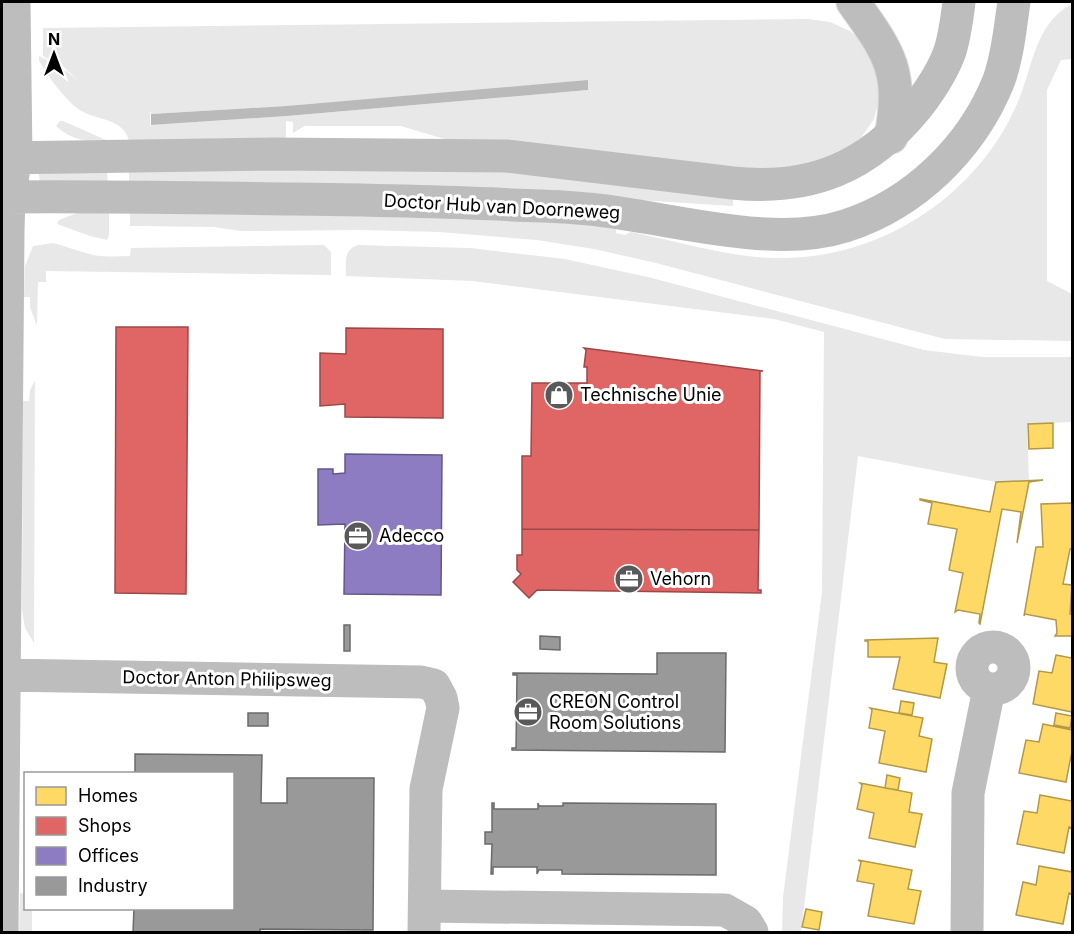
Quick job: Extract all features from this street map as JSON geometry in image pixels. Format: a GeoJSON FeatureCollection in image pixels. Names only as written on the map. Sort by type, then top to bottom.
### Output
{"type":"FeatureCollection","features":[{"type":"Feature","properties":{"kind":"street"},"geometry":{"type":"LineString","coordinates":[[2,933],[5,196],[9,158],[14,2]]}},
{"type":"Feature","properties":{"kind":"street"},"geometry":{"type":"LineString","coordinates":[[853,2],[877,35],[891,61],[896,90],[896,111],[891,137]]}},
{"type":"Feature","properties":{"kind":"street"},"geometry":{"type":"LineString","coordinates":[[9,158],[273,154],[506,156],[761,186],[809,180],[832,173],[854,162],[891,137],[926,96],[940,74],[950,51],[960,2]]}},
{"type":"Feature","properties":{"kind":"street","name":"Doctor Hub van Doorneweg"},"geometry":{"type":"LineString","coordinates":[[5,196],[423,200],[588,209],[780,235],[810,233],[844,226],[877,212],[938,171],[962,145],[977,126],[999,79],[1006,56],[1014,2]]}},
{"type":"Feature","properties":{"kind":"street","name":"Doctor Anton Philipsweg"},"geometry":{"type":"LineString","coordinates":[[4,675],[421,682],[434,686],[441,698],[442,708],[426,789],[425,919]]}},
{"type":"Feature","properties":{"kind":"street"},"geometry":{"type":"LineString","coordinates":[[967,933],[969,793],[989,689]]}},
{"type":"Feature","properties":{"kind":"street"},"geometry":{"type":"LineString","coordinates":[[425,919],[725,910],[746,922],[752,933]]}},
{"type":"Feature","properties":{"kind":"shaded area"},"geometry":{"type":"Polygon","coordinates":[[[1072,4],[1072,59],[1061,60],[1047,90],[1047,281],[1072,294],[1072,341],[945,339],[656,263],[594,249],[537,240],[439,232],[241,231],[213,227],[130,226],[130,210],[530,218],[616,229],[616,233],[625,235],[631,232],[721,252],[757,257],[812,256],[850,248],[885,235],[919,217],[949,195],[976,168],[999,138],[1017,104],[1042,35],[1059,13],[1072,4]]]}},
{"type":"Feature","properties":{"kind":"shaded area"},"geometry":{"type":"Polygon","coordinates":[[[808,19],[830,22],[850,31],[858,38],[876,65],[880,97],[874,119],[861,138],[845,152],[784,171],[451,141],[401,126],[305,126],[293,133],[293,122],[286,121],[286,137],[278,141],[265,137],[264,140],[130,144],[127,135],[116,124],[78,109],[51,79],[42,66],[39,56],[61,68],[80,83],[65,68],[43,56],[43,28],[808,19]],[[588,81],[286,106],[151,114],[150,110],[150,127],[151,125],[287,116],[588,90],[588,81]]]}},
{"type":"Feature","properties":{"kind":"shaded area"},"geometry":{"type":"Polygon","coordinates":[[[588,80],[588,90],[287,116],[151,125],[151,114],[286,106],[588,80]]]}},
{"type":"Feature","properties":{"kind":"shaded area"},"geometry":{"type":"Polygon","coordinates":[[[60,121],[106,140],[85,140],[73,137],[56,126],[60,121]]]}},
{"type":"Feature","properties":{"kind":"shaded area"},"geometry":{"type":"Polygon","coordinates":[[[452,165],[733,197],[733,206],[622,199],[129,188],[129,166],[452,165]]]}},
{"type":"Feature","properties":{"kind":"shaded area"},"geometry":{"type":"Polygon","coordinates":[[[107,166],[108,187],[40,182],[40,171],[107,166]]]}},
{"type":"Feature","properties":{"kind":"shaded area"},"geometry":{"type":"Polygon","coordinates":[[[109,210],[107,240],[57,224],[59,220],[80,212],[109,210]]]}},
{"type":"Feature","properties":{"kind":"shaded area"},"geometry":{"type":"Polygon","coordinates":[[[52,243],[91,255],[108,256],[130,256],[131,248],[324,245],[331,252],[331,275],[46,271],[46,282],[38,282],[37,326],[30,307],[30,297],[24,297],[25,266],[33,246],[52,243]]]}},
{"type":"Feature","properties":{"kind":"shaded area"},"geometry":{"type":"Polygon","coordinates":[[[358,245],[470,248],[565,259],[652,278],[924,350],[982,357],[1072,357],[1072,422],[1027,424],[1029,481],[996,482],[858,456],[801,932],[782,932],[783,897],[822,592],[824,332],[774,319],[472,281],[346,276],[348,253],[358,245]]]}},
{"type":"Feature","properties":{"kind":"shaded area"},"geometry":{"type":"Polygon","coordinates":[[[35,380],[34,643],[25,628],[22,610],[23,401],[29,401],[30,390],[35,380]]]}},
{"type":"Feature","properties":{"kind":"shaded area"},"geometry":{"type":"Polygon","coordinates":[[[20,893],[24,894],[24,910],[32,910],[32,932],[19,932],[20,893]]]}},
{"type":"Feature","properties":{"kind":"building: Homes"},"geometry":{"type":"Polygon","coordinates":[[[1053,423],[1053,448],[1029,449],[1028,424],[1053,423]]]}},
{"type":"Feature","properties":{"kind":"building: Homes"},"geometry":{"type":"Polygon","coordinates":[[[1043,480],[1029,482],[1017,543],[1021,512],[1002,509],[980,624],[980,614],[958,610],[955,612],[963,573],[949,570],[957,529],[928,524],[932,503],[920,499],[990,512],[996,482],[1043,480]]]}},
{"type":"Feature","properties":{"kind":"building: Homes"},"geometry":{"type":"Polygon","coordinates":[[[1072,503],[1072,549],[1070,549],[1063,584],[1072,585],[1070,614],[1072,614],[1072,636],[1055,636],[1057,633],[1056,620],[1025,614],[1024,616],[1036,547],[1043,547],[1041,504],[1072,503]]]}},
{"type":"Feature","properties":{"kind":"building: Homes"},"geometry":{"type":"Polygon","coordinates":[[[938,638],[934,662],[947,664],[940,698],[893,689],[900,657],[868,657],[868,641],[865,641],[865,640],[938,638]]]}},
{"type":"Feature","properties":{"kind":"building: Homes"},"geometry":{"type":"Polygon","coordinates":[[[1056,655],[1072,658],[1072,712],[1033,704],[1039,671],[1052,673],[1056,655]]]}},
{"type":"Feature","properties":{"kind":"building: Homes"},"geometry":{"type":"Polygon","coordinates":[[[901,701],[914,703],[912,715],[899,713],[901,701]]]}},
{"type":"Feature","properties":{"kind":"building: Homes"},"geometry":{"type":"Polygon","coordinates":[[[870,708],[923,718],[919,736],[932,739],[926,772],[879,763],[885,731],[869,728],[872,710],[870,708]]]}},
{"type":"Feature","properties":{"kind":"building: Homes"},"geometry":{"type":"Polygon","coordinates":[[[1056,713],[1072,716],[1070,728],[1054,725],[1056,713]]]}},
{"type":"Feature","properties":{"kind":"building: Homes"},"geometry":{"type":"Polygon","coordinates":[[[1043,724],[1072,730],[1072,757],[1066,782],[1019,773],[1026,740],[1039,742],[1043,724]]]}},
{"type":"Feature","properties":{"kind":"building: Homes"},"geometry":{"type":"Polygon","coordinates":[[[887,775],[900,778],[898,790],[885,788],[887,775]]]}},
{"type":"Feature","properties":{"kind":"building: Homes"},"geometry":{"type":"Polygon","coordinates":[[[860,783],[912,793],[909,812],[922,814],[915,847],[869,838],[874,813],[857,809],[862,785],[860,783]]]}},
{"type":"Feature","properties":{"kind":"building: Homes"},"geometry":{"type":"Polygon","coordinates":[[[1040,795],[1072,801],[1072,828],[1069,827],[1064,853],[1017,844],[1024,811],[1037,813],[1040,795]]]}},
{"type":"Feature","properties":{"kind":"building: Homes"},"geometry":{"type":"Polygon","coordinates":[[[858,860],[912,870],[908,889],[921,891],[914,924],[868,916],[874,884],[857,881],[861,862],[858,860]]]}},
{"type":"Feature","properties":{"kind":"building: Homes"},"geometry":{"type":"Polygon","coordinates":[[[1039,866],[1072,872],[1072,894],[1069,893],[1063,924],[1016,915],[1023,882],[1036,885],[1039,866]]]}},
{"type":"Feature","properties":{"kind":"building: Homes"},"geometry":{"type":"Polygon","coordinates":[[[806,909],[822,912],[819,930],[802,927],[806,909]]]}},
{"type":"Feature","properties":{"kind":"building: Shops"},"geometry":{"type":"Polygon","coordinates":[[[116,327],[188,327],[186,594],[115,593],[116,327]]]}},
{"type":"Feature","properties":{"kind":"building: Shops"},"geometry":{"type":"Polygon","coordinates":[[[346,328],[443,329],[443,418],[345,417],[345,404],[320,406],[320,353],[346,354],[346,328]]]}},
{"type":"Feature","properties":{"kind":"building: Shops"},"geometry":{"type":"Polygon","coordinates":[[[584,348],[763,371],[760,371],[759,530],[522,529],[522,456],[531,456],[532,383],[587,383],[587,367],[584,367],[586,350],[584,348]]]}},
{"type":"Feature","properties":{"kind":"building: Shops"},"geometry":{"type":"Polygon","coordinates":[[[522,529],[759,530],[758,590],[761,590],[761,593],[537,590],[529,598],[513,582],[521,574],[517,570],[517,555],[522,555],[522,529]]]}},
{"type":"Feature","properties":{"kind":"building: Offices"},"geometry":{"type":"Polygon","coordinates":[[[345,454],[442,455],[441,595],[344,594],[345,524],[318,525],[318,469],[333,469],[333,474],[345,473],[345,454]]]}},
{"type":"Feature","properties":{"kind":"building: Industry"},"geometry":{"type":"Polygon","coordinates":[[[344,625],[350,625],[350,651],[344,651],[344,625]]]}},
{"type":"Feature","properties":{"kind":"building: Industry"},"geometry":{"type":"Polygon","coordinates":[[[540,636],[560,637],[560,650],[540,649],[540,636]]]}},
{"type":"Feature","properties":{"kind":"building: Industry"},"geometry":{"type":"Polygon","coordinates":[[[657,653],[726,653],[725,752],[512,750],[516,748],[517,675],[513,673],[657,674],[657,653]]]}},
{"type":"Feature","properties":{"kind":"building: Industry"},"geometry":{"type":"Polygon","coordinates":[[[248,713],[268,713],[268,726],[248,726],[248,713]]]}},
{"type":"Feature","properties":{"kind":"building: Industry"},"geometry":{"type":"Polygon","coordinates":[[[135,754],[262,755],[261,803],[287,803],[287,778],[374,778],[373,930],[260,929],[260,932],[133,932],[134,910],[234,910],[234,772],[135,772],[135,754]]]}},
{"type":"Feature","properties":{"kind":"building: Industry"},"geometry":{"type":"Polygon","coordinates":[[[492,803],[494,803],[494,809],[538,809],[538,803],[539,806],[563,806],[563,803],[716,804],[716,875],[562,874],[562,870],[539,870],[537,874],[537,867],[493,867],[493,874],[491,874],[492,844],[485,844],[485,832],[492,832],[492,803]]]}},
{"type":"Feature","properties":{"kind":"place","name":"Technische Unie"},"geometry":{"type":"Point","coordinates":[559,395]}},
{"type":"Feature","properties":{"kind":"place","name":"Adecco"},"geometry":{"type":"Point","coordinates":[358,536]}},
{"type":"Feature","properties":{"kind":"place","name":"Vehorn"},"geometry":{"type":"Point","coordinates":[629,579]}},
{"type":"Feature","properties":{"kind":"place","name":"CREON Control Room Solutions"},"geometry":{"type":"Point","coordinates":[528,712]}}]}
